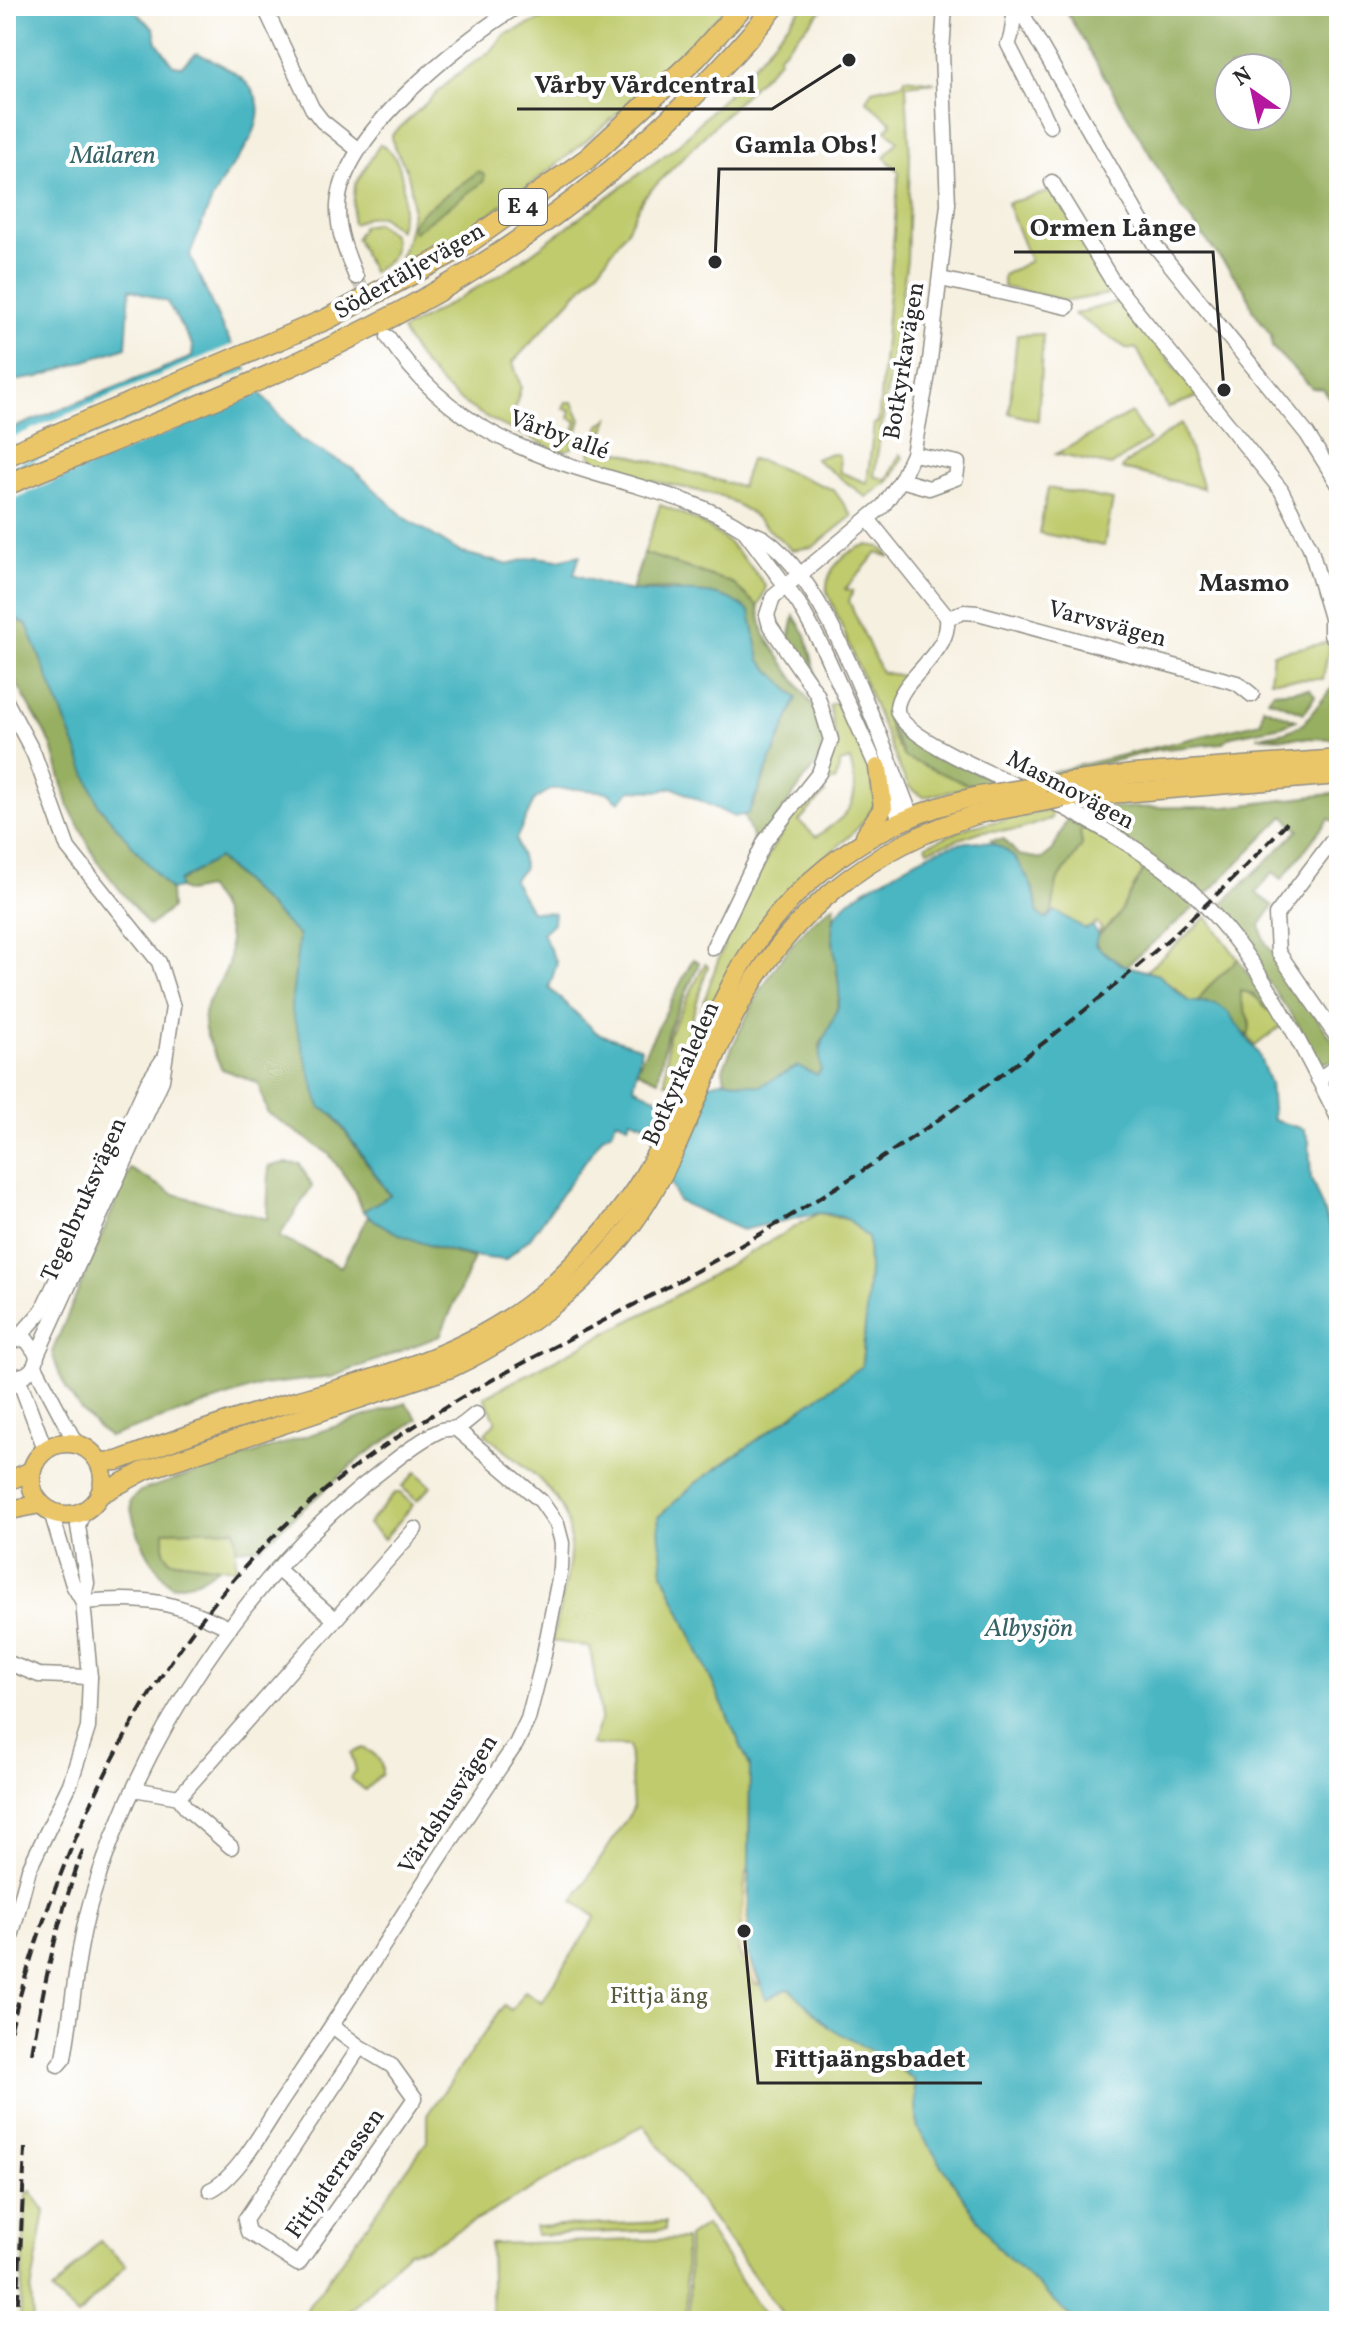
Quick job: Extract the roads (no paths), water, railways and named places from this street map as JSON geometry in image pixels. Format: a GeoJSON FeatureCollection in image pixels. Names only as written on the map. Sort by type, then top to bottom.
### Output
{"type":"FeatureCollection","features":[{"type":"Feature","properties":{"kind":"highway","name":"Södertäljevägen"},"geometry":{"type":"LineString","coordinates":[[6,456],[395,286],[518,211],[637,115],[696,58],[743,6]]}},
{"type":"Feature","properties":{"kind":"highway","name":"Södertäljevägen"},"geometry":{"type":"LineString","coordinates":[[6,485],[272,372],[406,309],[532,231],[652,134],[714,75],[775,6]]}},
{"type":"Feature","properties":{"kind":"main road","name":"Botkyrkaleden"},"geometry":{"type":"LineString","coordinates":[[703,1068],[776,950],[836,887],[878,856],[913,837],[979,805],[1039,786],[1133,774],[1339,759]]}},
{"type":"Feature","properties":{"kind":"main road"},"geometry":{"type":"LineString","coordinates":[[855,846],[881,813],[878,768]]}},
{"type":"Feature","properties":{"kind":"main road","name":"Botkyrkaleden"},"geometry":{"type":"LineString","coordinates":[[100,1462],[117,1461],[210,1426],[400,1370],[482,1335],[519,1312],[586,1252],[644,1191],[682,1136],[725,996],[764,932],[811,880],[855,846],[905,817],[979,805],[1339,775]]}},
{"type":"Feature","properties":{"kind":"main road"},"geometry":{"type":"LineString","coordinates":[[905,817],[913,837]]}},
{"type":"Feature","properties":{"kind":"main road","name":"Botkyrkaleden"},"geometry":{"type":"LineString","coordinates":[[83,1512],[101,1494],[146,1470],[416,1380],[490,1349],[577,1284],[628,1229],[644,1191]]}},
{"type":"Feature","properties":{"kind":"main road"},"geometry":{"type":"LineString","coordinates":[[46,1508],[31,1484],[31,1471],[45,1449],[62,1442],[75,1442],[92,1451],[100,1462],[104,1483],[101,1494]]}},
{"type":"Feature","properties":{"kind":"main road"},"geometry":{"type":"LineString","coordinates":[[6,1482],[31,1471]]}},
{"type":"Feature","properties":{"kind":"main road"},"geometry":{"type":"LineString","coordinates":[[6,1511],[46,1508],[83,1512]]}},
{"type":"Feature","properties":{"kind":"street"},"geometry":{"type":"LineString","coordinates":[[264,6],[312,108],[332,131],[357,149]]}},
{"type":"Feature","properties":{"kind":"street"},"geometry":{"type":"LineString","coordinates":[[356,277],[343,242],[338,205],[344,178],[357,149],[385,116],[426,78],[518,6]]}},
{"type":"Feature","properties":{"kind":"street","name":"Botkyrkavägen"},"geometry":{"type":"LineString","coordinates":[[713,948],[765,841],[819,773],[831,740],[822,705],[768,621],[771,602],[785,585],[868,519],[901,480],[913,454],[941,279],[948,204],[942,44],[945,6]]}},
{"type":"Feature","properties":{"kind":"street"},"geometry":{"type":"LineString","coordinates":[[1050,126],[1008,44],[1013,35],[1014,13],[1019,6],[1156,247],[1307,434],[1339,485]]}},
{"type":"Feature","properties":{"kind":"street"},"geometry":{"type":"LineString","coordinates":[[1052,182],[1113,282],[1281,490],[1310,547],[1331,618],[1331,635]]}},
{"type":"Feature","properties":{"kind":"street"},"geometry":{"type":"LineString","coordinates":[[941,279],[1067,307]]}},
{"type":"Feature","properties":{"kind":"street","name":"Vårby allé"},"geometry":{"type":"LineString","coordinates":[[388,337],[412,370],[441,398],[500,440],[548,460],[702,506],[764,538],[799,574],[824,611],[905,817]]}},
{"type":"Feature","properties":{"kind":"street"},"geometry":{"type":"LineString","coordinates":[[901,480],[929,488],[956,478],[958,463],[913,454]]}},
{"type":"Feature","properties":{"kind":"street"},"geometry":{"type":"LineString","coordinates":[[868,519],[947,618]]}},
{"type":"Feature","properties":{"kind":"street","name":"Vårby allé"},"geometry":{"type":"LineString","coordinates":[[744,530],[785,585],[823,648],[878,768],[905,817]]}},
{"type":"Feature","properties":{"kind":"street","name":"Varvsvägen"},"geometry":{"type":"LineString","coordinates":[[947,618],[964,612],[978,613],[1237,683],[1252,695]]}},
{"type":"Feature","properties":{"kind":"street","name":"Masmovägen"},"geometry":{"type":"LineString","coordinates":[[947,618],[940,646],[901,695],[897,713],[901,720],[922,738],[1063,807],[1187,887],[1217,919],[1252,966],[1339,1120]]}},
{"type":"Feature","properties":{"kind":"street","name":"Tegelbruksvägen"},"geometry":{"type":"LineString","coordinates":[[6,701],[34,754],[68,848],[145,941],[168,981],[173,1007],[162,1060],[162,1080],[36,1361]]}},
{"type":"Feature","properties":{"kind":"street"},"geometry":{"type":"LineString","coordinates":[[1339,832],[1276,915],[1278,952],[1339,1040]]}},
{"type":"Feature","properties":{"kind":"street","name":"Tegelbruksvägen"},"geometry":{"type":"LineString","coordinates":[[11,1338],[42,1311],[148,1082],[162,1060]]}},
{"type":"Feature","properties":{"kind":"street"},"geometry":{"type":"LineString","coordinates":[[1318,1079],[1339,1065]]}},
{"type":"Feature","properties":{"kind":"street"},"geometry":{"type":"LineString","coordinates":[[11,1338],[32,1343],[36,1361],[75,1442]]}},
{"type":"Feature","properties":{"kind":"street"},"geometry":{"type":"LineString","coordinates":[[36,1361],[12,1375],[45,1449]]}},
{"type":"Feature","properties":{"kind":"street"},"geometry":{"type":"LineString","coordinates":[[58,2065],[64,2058],[78,1956],[90,1905],[134,1789],[229,1628],[277,1569],[342,1502],[436,1432],[455,1428],[476,1414]]}},
{"type":"Feature","properties":{"kind":"street","name":"Värdshusvägen"},"geometry":{"type":"LineString","coordinates":[[210,2190],[221,2186],[245,2154],[332,2026],[516,1744],[528,1719],[561,1568],[557,1524],[541,1501],[455,1428]]}},
{"type":"Feature","properties":{"kind":"street"},"geometry":{"type":"LineString","coordinates":[[46,1508],[73,1585],[83,1602]]}},
{"type":"Feature","properties":{"kind":"street"},"geometry":{"type":"LineString","coordinates":[[6,1956],[29,1869],[80,1758],[88,1728],[90,1677],[83,1602],[87,1583],[78,1526],[83,1512]]}},
{"type":"Feature","properties":{"kind":"street"},"geometry":{"type":"LineString","coordinates":[[179,1797],[333,1618],[415,1529]]}},
{"type":"Feature","properties":{"kind":"street"},"geometry":{"type":"LineString","coordinates":[[277,1569],[333,1618]]}},
{"type":"Feature","properties":{"kind":"street"},"geometry":{"type":"LineString","coordinates":[[83,1602],[132,1598],[161,1601],[188,1608],[229,1628]]}},
{"type":"Feature","properties":{"kind":"street"},"geometry":{"type":"LineString","coordinates":[[6,1662],[58,1678],[90,1677]]}},
{"type":"Feature","properties":{"kind":"street"},"geometry":{"type":"LineString","coordinates":[[134,1789],[179,1797],[186,1808],[231,1847]]}},
{"type":"Feature","properties":{"kind":"street","name":"Fittjaterrassen"},"geometry":{"type":"LineString","coordinates":[[332,2026],[392,2066],[415,2098],[298,2264],[248,2232],[245,2220],[360,2047]]}},
{"type":"Feature","properties":{"kind":"water","name":"Albysjön"},"geometry":{"type":"Polygon","coordinates":[[[6,6],[129,6],[154,29],[157,42],[173,65],[181,66],[197,53],[239,76],[251,88],[258,102],[254,132],[223,179],[190,256],[224,331],[262,395],[299,439],[353,469],[404,517],[460,552],[506,564],[536,557],[558,560],[580,555],[574,574],[596,582],[635,591],[710,593],[738,603],[750,612],[760,660],[797,698],[748,814],[734,817],[672,787],[661,791],[631,790],[619,802],[607,792],[552,789],[535,799],[516,839],[524,868],[513,880],[531,911],[554,913],[553,923],[542,933],[557,963],[549,988],[597,1033],[641,1048],[634,1087],[660,1099],[663,1095],[725,1080],[760,1086],[798,1066],[817,1075],[821,1069],[820,1051],[839,1001],[833,924],[839,911],[865,889],[920,858],[957,844],[975,841],[992,843],[1008,852],[1021,867],[1034,894],[1037,912],[1046,920],[1055,911],[1086,929],[1092,926],[1098,934],[1095,945],[1120,964],[1159,975],[1188,1001],[1217,1004],[1227,1011],[1258,1053],[1270,1084],[1273,1120],[1304,1129],[1309,1141],[1311,1178],[1339,1252],[1339,2321],[1075,2321],[996,2246],[933,2152],[918,2129],[914,2080],[896,2065],[829,2027],[789,1988],[767,1999],[748,1954],[750,1766],[663,1573],[658,1517],[696,1483],[862,1366],[869,1271],[868,1238],[849,1220],[836,1215],[819,1213],[742,1230],[678,1201],[648,1125],[631,1119],[628,1125],[616,1120],[612,1131],[603,1136],[530,1238],[505,1260],[430,1246],[393,1231],[363,1211],[390,1195],[334,1115],[320,1107],[291,1008],[299,936],[218,858],[179,881],[179,888],[170,890],[99,806],[27,625],[6,613],[6,431],[192,357],[193,346],[167,302],[130,289],[126,347],[39,377],[6,382],[6,6]]]}},
{"type":"Feature","properties":{"kind":"tunnel"},"geometry":{"type":"LineString","coordinates":[[356,277],[384,329]]}},
{"type":"Feature","properties":{"kind":"railway"},"geometry":{"type":"LineString","coordinates":[[6,2048],[48,1910],[104,1776],[139,1712],[178,1651],[222,1593],[271,1539],[318,1496],[368,1457],[421,1422],[777,1224],[935,1122],[1012,1067],[1159,947],[1227,884],[1290,819]]}},
{"type":"Feature","properties":{"kind":"railway"},"geometry":{"type":"LineString","coordinates":[[32,2053],[53,1950],[83,1850]]}},
{"type":"Feature","properties":{"kind":"railway"},"geometry":{"type":"LineString","coordinates":[[17,2321],[25,2148]]}},
{"type":"Feature","properties":{"kind":"place","name":"Vårby Vårdcentral"},"geometry":{"type":"Point","coordinates":[849,60]}},
{"type":"Feature","properties":{"kind":"place","name":"Gamla Obs!"},"geometry":{"type":"Point","coordinates":[715,262]}},
{"type":"Feature","properties":{"kind":"place","name":"Ormen Långe"},"geometry":{"type":"Point","coordinates":[1224,390]}},
{"type":"Feature","properties":{"kind":"place","name":"Fittjaängsbadet"},"geometry":{"type":"Point","coordinates":[744,1931]}},
{"type":"Feature","properties":{"kind":"district","name":"Masmo"},"geometry":{"type":"Point","coordinates":[1244,584]}},
{"type":"Feature","properties":{"kind":"water label","name":"Mälaren"},"geometry":{"type":"Point","coordinates":[113,156]}},
{"type":"Feature","properties":{"kind":"park label","name":"Fittja äng"},"geometry":{"type":"Point","coordinates":[659,1997]}}]}
